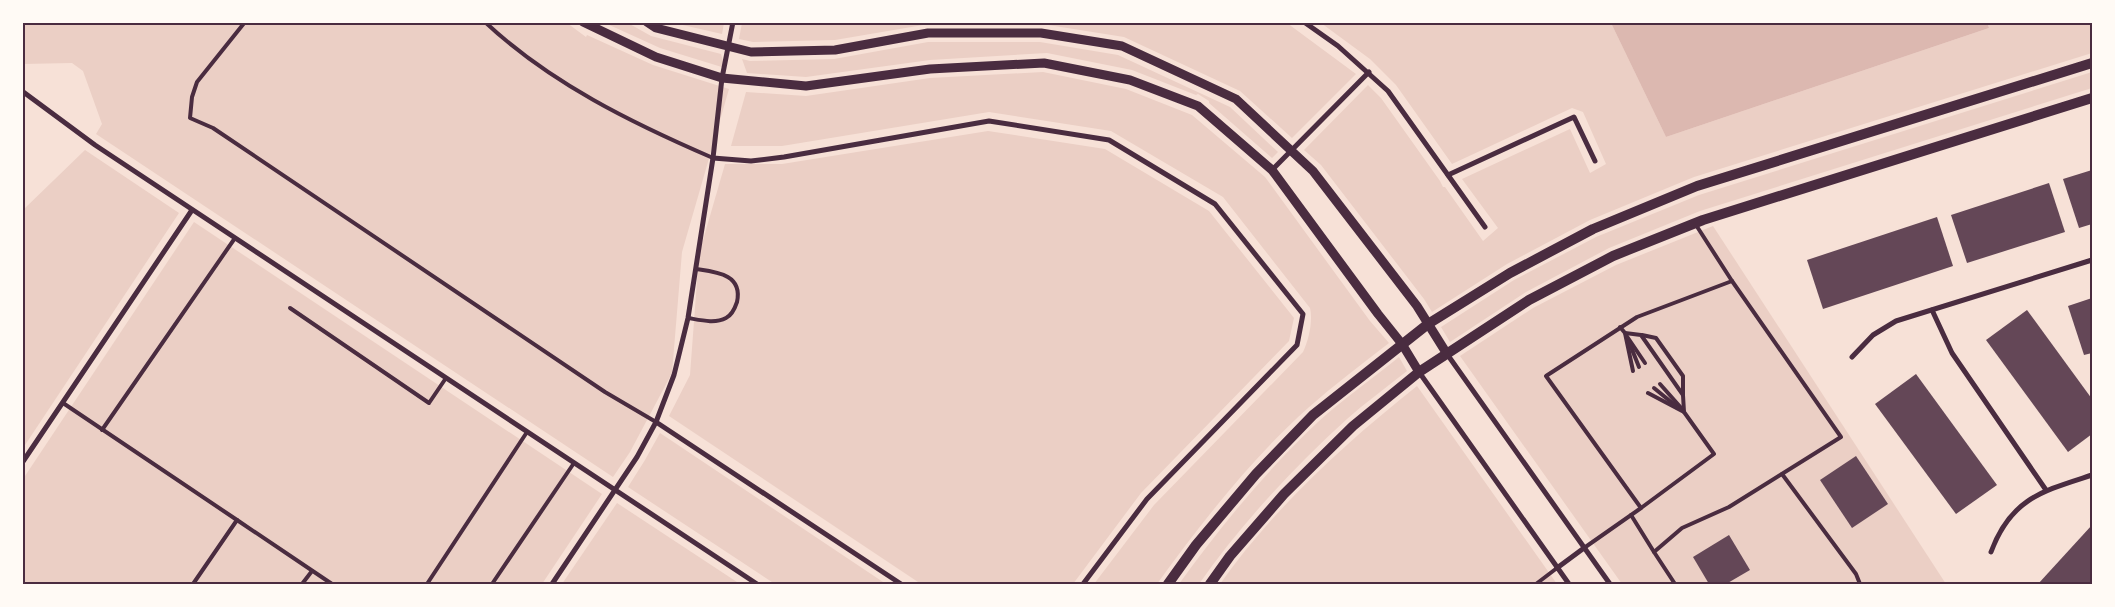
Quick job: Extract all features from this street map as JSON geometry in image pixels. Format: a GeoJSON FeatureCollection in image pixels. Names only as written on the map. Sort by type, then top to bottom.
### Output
{"type":"FeatureCollection","features":[{"type":"Feature","properties":{"kind":"main road"},"geometry":{"type":"LineString","coordinates":[[1168,584],[1196,545],[1262,468],[1313,415],[1428,324],[1510,272],[1593,229],[1697,186],[2092,63]]}},
{"type":"Feature","properties":{"kind":"main road"},"geometry":{"type":"LineString","coordinates":[[1210,584],[1230,556],[1284,494],[1353,426],[1419,372],[1538,296],[1613,256],[1695,223],[2092,98]]}},
{"type":"Feature","properties":{"kind":"street"},"geometry":{"type":"LineString","coordinates":[[583,22],[656,57],[722,78],[806,86],[930,69],[1044,63],[1130,80],[1198,106],[1272,170],[1402,344],[1419,372],[1569,584]]}},
{"type":"Feature","properties":{"kind":"street"},"geometry":{"type":"LineString","coordinates":[[647,22],[656,28],[751,52],[835,50],[928,33],[1041,33],[1122,46],[1236,99],[1313,171],[1417,306],[1447,354],[1610,584]]}},
{"type":"Feature","properties":{"kind":"street"},"geometry":{"type":"LineString","coordinates":[[552,584],[637,456],[656,422],[674,375],[688,318],[713,158],[722,78],[733,22]]}},
{"type":"Feature","properties":{"kind":"street"},"geometry":{"type":"LineString","coordinates":[[1304,22],[1338,46],[1388,91],[1486,227]]}},
{"type":"Feature","properties":{"kind":"street"},"geometry":{"type":"LineString","coordinates":[[1272,170],[1369,72]]}},
{"type":"Feature","properties":{"kind":"street"},"geometry":{"type":"LineString","coordinates":[[22,91],[95,145],[757,584]]}},
{"type":"Feature","properties":{"kind":"street"},"geometry":{"type":"LineString","coordinates":[[1448,175],[1574,116],[1595,161]]}},
{"type":"Feature","properties":{"kind":"street"},"geometry":{"type":"LineString","coordinates":[[713,158],[750,160],[784,157],[989,121],[1108,140],[1215,204],[1303,314],[1297,345],[1147,499],[1083,584]]}},
{"type":"Feature","properties":{"kind":"street"},"geometry":{"type":"LineString","coordinates":[[22,464],[192,210]]}},
{"type":"Feature","properties":{"kind":"street"},"geometry":{"type":"LineString","coordinates":[[1852,357],[1883,328],[1896,321],[2092,260]]}},
{"type":"Feature","properties":{"kind":"street"},"geometry":{"type":"LineString","coordinates":[[1932,310],[1952,353],[2046,490]]}},
{"type":"Feature","properties":{"kind":"street"},"geometry":{"type":"LineString","coordinates":[[656,422],[902,584]]}},
{"type":"Feature","properties":{"kind":"street"},"geometry":{"type":"LineString","coordinates":[[1991,552],[1998,533],[2011,514],[2022,505],[2046,490],[2092,475]]}},
{"type":"Feature","properties":{"kind":"street"},"geometry":{"type":"LineString","coordinates":[[1557,568],[1584,548]]}},
{"type":"Feature","properties":{"kind":"lane"},"geometry":{"type":"LineString","coordinates":[[245,22],[197,82],[192,97],[190,118],[213,128],[605,392],[656,422]]}},
{"type":"Feature","properties":{"kind":"lane"},"geometry":{"type":"LineString","coordinates":[[485,22],[501,37],[552,75],[649,131],[713,158]]}},
{"type":"Feature","properties":{"kind":"lane"},"geometry":{"type":"LineString","coordinates":[[1654,552],[1682,528],[1729,507],[1841,437],[1732,280],[1695,223]]}},
{"type":"Feature","properties":{"kind":"lane"},"geometry":{"type":"LineString","coordinates":[[102,430],[235,238]]}},
{"type":"Feature","properties":{"kind":"lane"},"geometry":{"type":"LineString","coordinates":[[688,318],[712,321],[727,318],[735,308],[738,294],[735,283],[726,275],[696,269]]}},
{"type":"Feature","properties":{"kind":"lane"},"geometry":{"type":"LineString","coordinates":[[1641,508],[1546,376],[1637,317],[1732,280]]}},
{"type":"Feature","properties":{"kind":"lane"},"geometry":{"type":"LineString","coordinates":[[290,308],[430,403],[446,378]]}},
{"type":"Feature","properties":{"kind":"lane"},"geometry":{"type":"LineString","coordinates":[[1620,327],[1645,363]]}},
{"type":"Feature","properties":{"kind":"lane"},"geometry":{"type":"LineString","coordinates":[[1625,333],[1656,338],[1683,376],[1684,412]]}},
{"type":"Feature","properties":{"kind":"lane"},"geometry":{"type":"LineString","coordinates":[[1625,333],[1639,367]]}},
{"type":"Feature","properties":{"kind":"lane"},"geometry":{"type":"LineString","coordinates":[[1625,333],[1633,371]]}},
{"type":"Feature","properties":{"kind":"lane"},"geometry":{"type":"LineString","coordinates":[[1641,335],[1683,396]]}},
{"type":"Feature","properties":{"kind":"lane"},"geometry":{"type":"LineString","coordinates":[[1584,548],[1631,516],[1714,454],[1684,412],[1660,384]]}},
{"type":"Feature","properties":{"kind":"lane"},"geometry":{"type":"LineString","coordinates":[[1654,388],[1684,412]]}},
{"type":"Feature","properties":{"kind":"lane"},"geometry":{"type":"LineString","coordinates":[[1648,393],[1684,412]]}},
{"type":"Feature","properties":{"kind":"lane"},"geometry":{"type":"LineString","coordinates":[[62,403],[332,584]]}},
{"type":"Feature","properties":{"kind":"lane"},"geometry":{"type":"LineString","coordinates":[[427,584],[527,432]]}},
{"type":"Feature","properties":{"kind":"lane"},"geometry":{"type":"LineString","coordinates":[[492,584],[574,463]]}},
{"type":"Feature","properties":{"kind":"lane"},"geometry":{"type":"LineString","coordinates":[[1782,474],[1856,574],[1860,584]]}},
{"type":"Feature","properties":{"kind":"lane"},"geometry":{"type":"LineString","coordinates":[[1631,516],[1675,584]]}},
{"type":"Feature","properties":{"kind":"lane"},"geometry":{"type":"LineString","coordinates":[[193,584],[237,520]]}},
{"type":"Feature","properties":{"kind":"lane"},"geometry":{"type":"LineString","coordinates":[[1536,584],[1557,568]]}},
{"type":"Feature","properties":{"kind":"lane"},"geometry":{"type":"LineString","coordinates":[[302,584],[312,571]]}},
{"type":"Feature","properties":{"kind":"shaded area"},"geometry":{"type":"Polygon","coordinates":[[[724,22],[722,34],[674,23],[724,22]]]}},
{"type":"Feature","properties":{"kind":"shaded area"},"geometry":{"type":"Polygon","coordinates":[[[1987,22],[1989,28],[1666,137],[1611,23],[1987,22]]]}},
{"type":"Feature","properties":{"kind":"shaded area"},"geometry":{"type":"Polygon","coordinates":[[[22,23],[567,23],[586,37],[587,35],[653,65],[729,89],[682,252],[672,373],[630,452],[613,477],[96,134],[102,124],[83,71],[72,63],[23,64],[22,23]]]}},
{"type":"Feature","properties":{"kind":"shaded area"},"geometry":{"type":"Polygon","coordinates":[[[605,23],[628,23],[651,36],[721,54],[725,68],[660,48],[605,23]]]}},
{"type":"Feature","properties":{"kind":"shaded area"},"geometry":{"type":"Polygon","coordinates":[[[742,23],[1287,23],[1356,74],[1292,138],[1240,91],[1124,37],[1042,24],[929,24],[835,40],[753,42],[739,39],[742,23]]]}},
{"type":"Feature","properties":{"kind":"shaded area"},"geometry":{"type":"Polygon","coordinates":[[[1321,23],[1611,23],[1666,137],[1989,28],[1987,23],[2092,23],[2092,53],[1694,177],[1590,220],[1507,264],[1432,312],[1321,165],[1304,150],[1368,85],[1381,98],[1483,241],[1498,228],[1462,179],[1570,129],[1590,173],[1606,164],[1583,112],[1572,108],[1452,164],[1396,85],[1370,59],[1321,23]]]}},
{"type":"Feature","properties":{"kind":"shaded area"},"geometry":{"type":"Polygon","coordinates":[[[928,42],[1040,42],[1118,55],[1230,107],[1278,152],[1272,158],[1209,101],[1198,94],[1196,95],[1132,70],[1047,53],[930,60],[806,77],[747,73],[742,59],[750,61],[834,59],[928,42]]]}},
{"type":"Feature","properties":{"kind":"shaded area"},"geometry":{"type":"Polygon","coordinates":[[[1043,72],[1126,89],[1192,115],[1265,177],[1370,321],[1389,343],[1318,399],[1287,427],[1228,492],[1157,584],[1094,584],[1154,505],[1303,352],[1310,330],[1310,308],[1223,197],[1111,131],[989,112],[782,146],[731,146],[746,92],[806,96],[930,78],[1043,72]]]}},
{"type":"Feature","properties":{"kind":"shaded area"},"geometry":{"type":"Polygon","coordinates":[[[2092,72],[2092,88],[1700,211],[1609,248],[1526,292],[1450,342],[1441,327],[1514,280],[1596,237],[1699,195],[2092,72]]]}},
{"type":"Feature","properties":{"kind":"shaded area"},"geometry":{"type":"Polygon","coordinates":[[[988,131],[1105,149],[1209,211],[1294,318],[1289,341],[1141,493],[1073,584],[921,584],[669,416],[690,375],[699,254],[725,164],[782,164],[988,131]]]}},
{"type":"Feature","properties":{"kind":"shaded area"},"geometry":{"type":"Polygon","coordinates":[[[85,150],[179,213],[23,448],[23,210],[85,150]]]}},
{"type":"Feature","properties":{"kind":"shaded area"},"geometry":{"type":"Polygon","coordinates":[[[194,222],[602,494],[542,584],[23,584],[23,479],[194,222]]]}},
{"type":"Feature","properties":{"kind":"shaded area"},"geometry":{"type":"Polygon","coordinates":[[[1713,226],[1946,584],[1622,584],[1460,356],[1533,308],[1616,265],[1713,226]]]}},
{"type":"Feature","properties":{"kind":"shaded area"},"geometry":{"type":"Polygon","coordinates":[[[1399,357],[1407,371],[1347,419],[1307,457],[1250,518],[1199,584],[1179,584],[1244,500],[1280,460],[1337,405],[1399,357]]]}},
{"type":"Feature","properties":{"kind":"shaded area"},"geometry":{"type":"Polygon","coordinates":[[[1417,386],[1557,584],[1220,584],[1263,529],[1311,478],[1417,386]]]}},
{"type":"Feature","properties":{"kind":"shaded area"},"geometry":{"type":"Polygon","coordinates":[[[660,433],[886,584],[775,584],[628,487],[660,433]]]}},
{"type":"Feature","properties":{"kind":"shaded area"},"geometry":{"type":"Polygon","coordinates":[[[617,503],[740,584],[562,584],[617,503]]]}},
{"type":"Feature","properties":{"kind":"building"},"geometry":{"type":"Polygon","coordinates":[[[2092,170],[2092,224],[2079,228],[2063,179],[2092,170]]]}},
{"type":"Feature","properties":{"kind":"building"},"geometry":{"type":"Polygon","coordinates":[[[2049,183],[2065,232],[1967,263],[1951,215],[2049,183]]]}},
{"type":"Feature","properties":{"kind":"building"},"geometry":{"type":"Polygon","coordinates":[[[1937,217],[1953,266],[1823,309],[1807,260],[1937,217]]]}},
{"type":"Feature","properties":{"kind":"building"},"geometry":{"type":"Polygon","coordinates":[[[2092,298],[2092,353],[2084,355],[2068,306],[2092,298]]]}},
{"type":"Feature","properties":{"kind":"building"},"geometry":{"type":"Polygon","coordinates":[[[2027,310],[2092,399],[2092,434],[2068,452],[1986,340],[2027,310]]]}},
{"type":"Feature","properties":{"kind":"building"},"geometry":{"type":"Polygon","coordinates":[[[1916,374],[1997,485],[1956,514],[1875,404],[1916,374]]]}},
{"type":"Feature","properties":{"kind":"building"},"geometry":{"type":"Polygon","coordinates":[[[1856,456],[1888,504],[1852,528],[1820,480],[1856,456]]]}},
{"type":"Feature","properties":{"kind":"building"},"geometry":{"type":"Polygon","coordinates":[[[2092,525],[2092,584],[2038,584],[2092,525]]]}},
{"type":"Feature","properties":{"kind":"building"},"geometry":{"type":"Polygon","coordinates":[[[1729,535],[1750,570],[1726,584],[1709,584],[1693,557],[1729,535]]]}}]}
